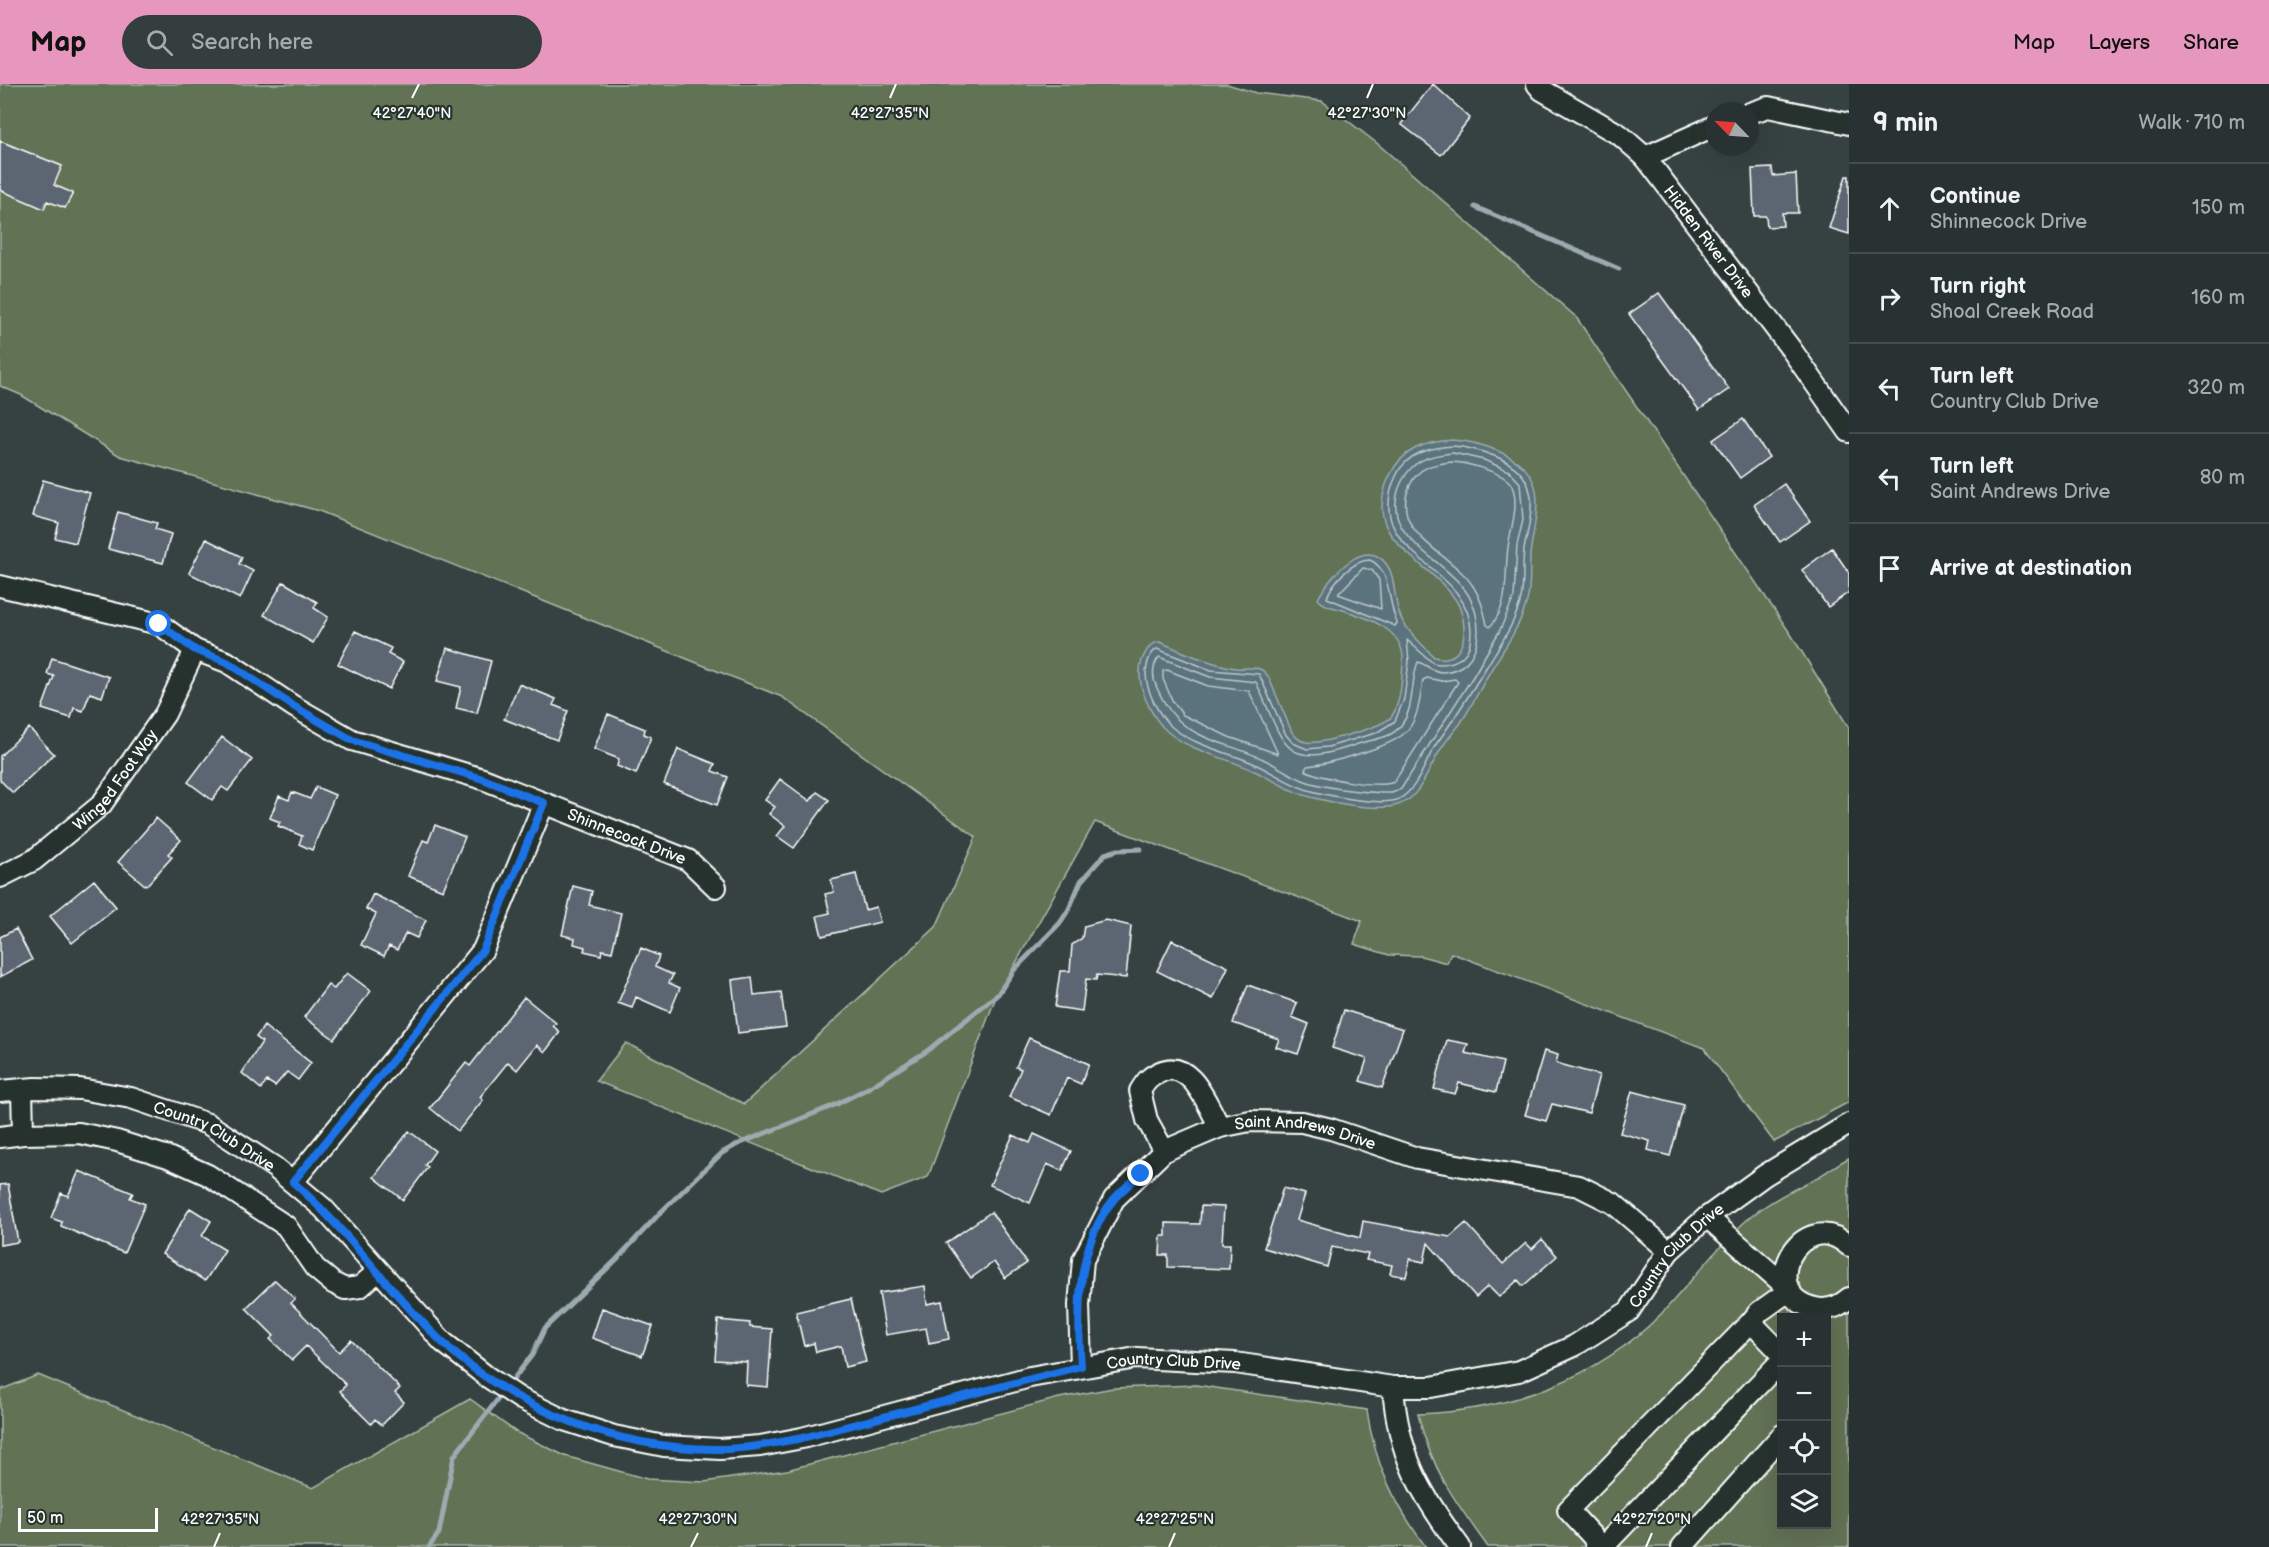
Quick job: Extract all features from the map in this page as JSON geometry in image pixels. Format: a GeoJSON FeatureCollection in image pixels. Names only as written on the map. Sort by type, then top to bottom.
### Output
{"type":"FeatureCollection","features":[{"type":"Feature","properties":{"kind":"street","name":"Hidden River Drive"},"geometry":{"type":"LineString","coordinates":[[1537,84],[1542,90],[1620,135],[1645,157],[1791,349],[1849,432]]}},
{"type":"Feature","properties":{"kind":"street"},"geometry":{"type":"LineString","coordinates":[[1759,110],[1768,107],[1849,124]]}},
{"type":"Feature","properties":{"kind":"street"},"geometry":{"type":"LineString","coordinates":[[1645,157],[1705,130]]}},
{"type":"Feature","properties":{"kind":"street","name":"Shinnecock Drive"},"geometry":{"type":"LineString","coordinates":[[0,586],[159,624],[195,650],[227,662],[293,706],[352,740],[483,779],[688,860],[716,887]]}},
{"type":"Feature","properties":{"kind":"street","name":"Winged Foot Way"},"geometry":{"type":"LineString","coordinates":[[0,877],[34,860],[101,805],[165,714],[195,650]]}},
{"type":"Feature","properties":{"kind":"street"},"geometry":{"type":"LineString","coordinates":[[293,1182],[483,950],[544,803]]}},
{"type":"Feature","properties":{"kind":"street"},"geometry":{"type":"LineString","coordinates":[[1164,1150],[1147,1120],[1140,1091],[1147,1078],[1166,1070],[1180,1070],[1193,1080],[1220,1127]]}},
{"type":"Feature","properties":{"kind":"street"},"geometry":{"type":"LineString","coordinates":[[22,1089],[23,1134]]}},
{"type":"Feature","properties":{"kind":"street","name":"Country Club Drive"},"geometry":{"type":"LineString","coordinates":[[0,1091],[80,1089],[131,1098],[208,1124],[243,1145],[293,1182],[322,1208],[442,1342],[486,1376],[521,1399],[564,1420],[614,1436],[664,1446],[720,1449],[760,1446],[1081,1366],[1136,1358],[1199,1359],[1393,1387],[1431,1387],[1519,1371],[1574,1346],[1629,1311],[1670,1251],[1707,1217],[1765,1175],[1849,1124]]}},
{"type":"Feature","properties":{"kind":"street","name":"Saint Andrews Drive"},"geometry":{"type":"LineString","coordinates":[[1081,1366],[1079,1305],[1083,1260],[1114,1199],[1164,1150],[1220,1127],[1260,1121],[1302,1122],[1418,1158],[1579,1186],[1613,1203],[1670,1251]]}},
{"type":"Feature","properties":{"kind":"street"},"geometry":{"type":"LineString","coordinates":[[0,1137],[23,1134],[79,1133],[117,1141],[168,1157],[208,1175],[286,1226],[315,1268],[333,1283],[345,1289],[360,1287],[378,1271]]}},
{"type":"Feature","properties":{"kind":"street"},"geometry":{"type":"LineString","coordinates":[[1707,1217],[1790,1290],[1797,1300],[1808,1307],[1821,1310],[1833,1308],[1849,1298]]}},
{"type":"Feature","properties":{"kind":"street"},"geometry":{"type":"LineString","coordinates":[[1790,1290],[1786,1265],[1798,1244],[1821,1235],[1833,1236],[1849,1246]]}},
{"type":"Feature","properties":{"kind":"street"},"geometry":{"type":"LineString","coordinates":[[1597,1547],[1593,1537],[1568,1510],[1759,1312],[1790,1290]]}},
{"type":"Feature","properties":{"kind":"street"},"geometry":{"type":"LineString","coordinates":[[1751,1322],[1777,1349]]}},
{"type":"Feature","properties":{"kind":"street"},"geometry":{"type":"LineString","coordinates":[[1603,1547],[1777,1365]]}},
{"type":"Feature","properties":{"kind":"street"},"geometry":{"type":"LineString","coordinates":[[1393,1387],[1396,1416],[1407,1460],[1422,1494],[1460,1547]]}},
{"type":"Feature","properties":{"kind":"street"},"geometry":{"type":"LineString","coordinates":[[1682,1547],[1777,1441]]}},
{"type":"Feature","properties":{"kind":"green space"},"geometry":{"type":"Polygon","coordinates":[[[0,84],[1227,84],[1256,93],[1322,101],[1378,144],[1576,317],[1792,636],[1849,728],[1849,1102],[1774,1142],[1704,1048],[1451,953],[1447,963],[1421,956],[1389,955],[1354,944],[1362,921],[1095,822],[994,1002],[928,1177],[881,1195],[596,1081],[626,1043],[744,1104],[936,927],[976,837],[782,697],[319,511],[120,456],[21,395],[0,386],[0,84]]]}},
{"type":"Feature","properties":{"kind":"green space"},"geometry":{"type":"Polygon","coordinates":[[[1849,1158],[1849,1547],[1488,1547],[1455,1500],[1437,1469],[1423,1434],[1418,1414],[1451,1412],[1517,1398],[1549,1387],[1609,1357],[1661,1314],[1725,1241],[1748,1219],[1773,1201],[1849,1158]]]}},
{"type":"Feature","properties":{"kind":"green space"},"geometry":{"type":"Polygon","coordinates":[[[38,1375],[313,1488],[470,1399],[516,1432],[565,1456],[647,1479],[704,1482],[787,1470],[1059,1398],[1113,1388],[1196,1385],[1367,1410],[1375,1448],[1388,1483],[1426,1547],[0,1547],[0,1390],[38,1375]]]}},
{"type":"Feature","properties":{"kind":"water"},"geometry":{"type":"Polygon","coordinates":[[[1452,440],[1489,447],[1500,452],[1515,460],[1533,480],[1537,504],[1530,554],[1529,587],[1524,610],[1513,634],[1465,717],[1443,746],[1413,796],[1398,805],[1389,807],[1352,805],[1314,798],[1289,789],[1251,769],[1186,744],[1169,733],[1150,709],[1140,679],[1140,669],[1145,654],[1151,646],[1160,642],[1215,663],[1235,668],[1257,668],[1264,672],[1268,676],[1292,732],[1304,741],[1324,741],[1351,734],[1377,725],[1392,716],[1399,697],[1402,675],[1402,651],[1398,642],[1384,627],[1353,613],[1326,605],[1318,599],[1338,571],[1358,556],[1368,554],[1378,556],[1387,565],[1403,622],[1434,657],[1446,658],[1454,655],[1463,639],[1463,618],[1460,608],[1443,584],[1400,546],[1389,533],[1383,517],[1382,499],[1394,467],[1407,454],[1423,445],[1452,440]]]}},
{"type":"Feature","properties":{"kind":"building"},"geometry":{"type":"Polygon","coordinates":[[[1433,84],[1470,118],[1441,155],[1401,124],[1433,84]]]}},
{"type":"Feature","properties":{"kind":"building"},"geometry":{"type":"Polygon","coordinates":[[[0,141],[62,166],[54,185],[73,193],[65,208],[47,201],[44,209],[0,190],[0,141]]]}},
{"type":"Feature","properties":{"kind":"building"},"geometry":{"type":"Polygon","coordinates":[[[1772,168],[1773,176],[1796,174],[1798,213],[1782,213],[1783,226],[1767,227],[1766,216],[1754,216],[1752,169],[1772,168]]]}},
{"type":"Feature","properties":{"kind":"building"},"geometry":{"type":"Polygon","coordinates":[[[1846,176],[1849,176],[1849,234],[1829,228],[1846,176]]]}},
{"type":"Feature","properties":{"kind":"building"},"geometry":{"type":"Polygon","coordinates":[[[1659,293],[1729,389],[1699,410],[1629,314],[1659,293]]]}},
{"type":"Feature","properties":{"kind":"building"},"geometry":{"type":"Polygon","coordinates":[[[1743,419],[1769,457],[1740,478],[1713,440],[1743,419]]]}},
{"type":"Feature","properties":{"kind":"building"},"geometry":{"type":"Polygon","coordinates":[[[43,480],[90,493],[76,543],[55,538],[59,523],[33,516],[43,480]]]}},
{"type":"Feature","properties":{"kind":"building"},"geometry":{"type":"Polygon","coordinates":[[[1784,484],[1810,521],[1780,542],[1754,505],[1784,484]]]}},
{"type":"Feature","properties":{"kind":"building"},"geometry":{"type":"Polygon","coordinates":[[[118,512],[157,523],[155,529],[171,534],[163,563],[108,549],[118,512]]]}},
{"type":"Feature","properties":{"kind":"building"},"geometry":{"type":"Polygon","coordinates":[[[206,539],[242,557],[239,564],[253,571],[240,599],[189,573],[206,539]]]}},
{"type":"Feature","properties":{"kind":"building"},"geometry":{"type":"Polygon","coordinates":[[[1832,548],[1849,573],[1849,592],[1828,607],[1802,570],[1832,548]]]}},
{"type":"Feature","properties":{"kind":"building"},"geometry":{"type":"Polygon","coordinates":[[[283,582],[317,602],[314,608],[328,617],[313,643],[264,615],[283,582]]]}},
{"type":"Feature","properties":{"kind":"building"},"geometry":{"type":"Polygon","coordinates":[[[355,631],[391,648],[388,654],[403,662],[389,689],[338,664],[355,631]]]}},
{"type":"Feature","properties":{"kind":"building"},"geometry":{"type":"Polygon","coordinates":[[[447,648],[491,661],[477,713],[456,708],[461,687],[437,681],[447,648]]]}},
{"type":"Feature","properties":{"kind":"building"},"geometry":{"type":"Polygon","coordinates":[[[52,658],[109,677],[102,697],[90,693],[83,711],[74,708],[71,718],[42,709],[54,676],[47,674],[52,658]]]}},
{"type":"Feature","properties":{"kind":"building"},"geometry":{"type":"Polygon","coordinates":[[[519,684],[556,699],[553,705],[568,711],[557,740],[504,719],[519,684]]]}},
{"type":"Feature","properties":{"kind":"building"},"geometry":{"type":"Polygon","coordinates":[[[608,714],[645,729],[644,734],[651,737],[636,774],[617,766],[619,759],[594,749],[608,714]]]}},
{"type":"Feature","properties":{"kind":"building"},"geometry":{"type":"Polygon","coordinates":[[[29,728],[54,754],[13,793],[0,780],[0,756],[29,728]]]}},
{"type":"Feature","properties":{"kind":"building"},"geometry":{"type":"Polygon","coordinates":[[[222,737],[252,760],[228,791],[222,787],[212,800],[188,782],[222,737]]]}},
{"type":"Feature","properties":{"kind":"building"},"geometry":{"type":"Polygon","coordinates":[[[678,749],[715,764],[712,771],[728,777],[717,805],[664,784],[678,749]]]}},
{"type":"Feature","properties":{"kind":"building"},"geometry":{"type":"Polygon","coordinates":[[[780,779],[810,801],[817,792],[829,800],[794,848],[777,836],[785,826],[769,814],[775,807],[765,800],[780,779]]]}},
{"type":"Feature","properties":{"kind":"building"},"geometry":{"type":"Polygon","coordinates":[[[316,787],[335,795],[312,850],[299,844],[302,836],[278,826],[280,822],[270,818],[279,796],[289,800],[292,792],[310,799],[316,787]]]}},
{"type":"Feature","properties":{"kind":"building"},"geometry":{"type":"Polygon","coordinates":[[[156,818],[181,840],[168,854],[172,857],[146,886],[118,862],[156,818]]]}},
{"type":"Feature","properties":{"kind":"building"},"geometry":{"type":"Polygon","coordinates":[[[435,825],[465,837],[443,890],[408,876],[423,840],[428,842],[435,825]]]}},
{"type":"Feature","properties":{"kind":"building"},"geometry":{"type":"Polygon","coordinates":[[[856,874],[865,910],[876,907],[880,922],[822,936],[817,916],[830,913],[825,894],[834,892],[831,880],[856,874]]]}},
{"type":"Feature","properties":{"kind":"building"},"geometry":{"type":"Polygon","coordinates":[[[94,880],[116,907],[72,943],[50,916],[94,880]]]}},
{"type":"Feature","properties":{"kind":"building"},"geometry":{"type":"Polygon","coordinates":[[[573,886],[592,891],[589,905],[621,913],[612,952],[602,950],[601,955],[584,951],[585,947],[574,944],[575,938],[562,935],[573,886]]]}},
{"type":"Feature","properties":{"kind":"building"},"geometry":{"type":"Polygon","coordinates":[[[373,894],[426,920],[417,938],[406,933],[397,950],[389,946],[384,956],[361,945],[376,914],[366,909],[373,894]]]}},
{"type":"Feature","properties":{"kind":"building"},"geometry":{"type":"Polygon","coordinates":[[[1106,920],[1131,926],[1126,978],[1097,975],[1096,980],[1086,979],[1082,1011],[1055,1007],[1060,971],[1070,971],[1072,945],[1082,938],[1084,926],[1106,920]]]}},
{"type":"Feature","properties":{"kind":"building"},"geometry":{"type":"Polygon","coordinates":[[[16,929],[32,960],[0,977],[0,937],[16,929]]]}},
{"type":"Feature","properties":{"kind":"building"},"geometry":{"type":"Polygon","coordinates":[[[1172,940],[1228,967],[1213,999],[1157,971],[1172,940]]]}},
{"type":"Feature","properties":{"kind":"building"},"geometry":{"type":"Polygon","coordinates":[[[641,948],[659,956],[655,967],[673,975],[669,983],[680,988],[670,1012],[636,997],[632,1008],[618,1003],[641,948]]]}},
{"type":"Feature","properties":{"kind":"building"},"geometry":{"type":"Polygon","coordinates":[[[347,973],[371,991],[334,1039],[304,1017],[328,985],[334,989],[347,973]]]}},
{"type":"Feature","properties":{"kind":"building"},"geometry":{"type":"Polygon","coordinates":[[[752,977],[754,995],[781,992],[786,1027],[738,1033],[732,980],[752,977]]]}},
{"type":"Feature","properties":{"kind":"building"},"geometry":{"type":"Polygon","coordinates":[[[1248,985],[1297,1003],[1292,1017],[1309,1024],[1298,1054],[1276,1047],[1279,1039],[1233,1023],[1248,985]]]}},
{"type":"Feature","properties":{"kind":"building"},"geometry":{"type":"Polygon","coordinates":[[[524,997],[556,1023],[553,1026],[560,1032],[545,1052],[537,1045],[517,1070],[508,1062],[480,1097],[483,1100],[458,1131],[430,1108],[466,1063],[470,1066],[524,997]]]}},
{"type":"Feature","properties":{"kind":"building"},"geometry":{"type":"Polygon","coordinates":[[[1344,1010],[1403,1029],[1382,1088],[1360,1081],[1367,1059],[1332,1048],[1344,1010]]]}},
{"type":"Feature","properties":{"kind":"building"},"geometry":{"type":"Polygon","coordinates":[[[264,1026],[311,1063],[298,1080],[287,1072],[275,1086],[267,1081],[261,1089],[242,1073],[262,1042],[256,1037],[264,1026]]]}},
{"type":"Feature","properties":{"kind":"building"},"geometry":{"type":"Polygon","coordinates":[[[1029,1038],[1089,1064],[1081,1084],[1067,1078],[1051,1115],[1009,1097],[1021,1069],[1016,1067],[1029,1038]]]}},
{"type":"Feature","properties":{"kind":"building"},"geometry":{"type":"Polygon","coordinates":[[[1447,1040],[1468,1044],[1465,1053],[1503,1062],[1496,1092],[1459,1083],[1455,1094],[1434,1089],[1447,1040]]]}},
{"type":"Feature","properties":{"kind":"building"},"geometry":{"type":"Polygon","coordinates":[[[1544,1051],[1558,1055],[1556,1063],[1599,1075],[1589,1113],[1552,1104],[1546,1121],[1525,1115],[1544,1051]]]}},
{"type":"Feature","properties":{"kind":"building"},"geometry":{"type":"Polygon","coordinates":[[[1632,1091],[1684,1105],[1670,1156],[1648,1150],[1650,1141],[1620,1133],[1632,1091]]]}},
{"type":"Feature","properties":{"kind":"building"},"geometry":{"type":"Polygon","coordinates":[[[409,1131],[435,1151],[425,1165],[428,1167],[403,1200],[374,1177],[409,1131]]]}},
{"type":"Feature","properties":{"kind":"building"},"geometry":{"type":"Polygon","coordinates":[[[1034,1134],[1071,1151],[1062,1171],[1047,1164],[1030,1203],[990,1185],[1013,1135],[1030,1143],[1034,1134]]]}},
{"type":"Feature","properties":{"kind":"building"},"geometry":{"type":"Polygon","coordinates":[[[79,1171],[133,1193],[130,1198],[145,1204],[124,1253],[61,1226],[62,1222],[51,1218],[61,1193],[68,1196],[79,1171]]]}},
{"type":"Feature","properties":{"kind":"building"},"geometry":{"type":"Polygon","coordinates":[[[8,1184],[18,1242],[0,1245],[0,1185],[8,1184]]]}},
{"type":"Feature","properties":{"kind":"building"},"geometry":{"type":"Polygon","coordinates":[[[1283,1188],[1305,1194],[1297,1220],[1360,1238],[1363,1221],[1450,1237],[1466,1223],[1503,1264],[1526,1243],[1532,1249],[1542,1239],[1557,1256],[1523,1286],[1518,1280],[1499,1297],[1488,1286],[1476,1297],[1428,1243],[1424,1262],[1410,1259],[1406,1277],[1390,1274],[1392,1265],[1366,1260],[1368,1254],[1332,1247],[1327,1267],[1264,1248],[1283,1188]]]}},
{"type":"Feature","properties":{"kind":"building"},"geometry":{"type":"Polygon","coordinates":[[[1201,1206],[1224,1207],[1222,1244],[1230,1244],[1229,1269],[1168,1267],[1168,1255],[1160,1255],[1161,1236],[1166,1236],[1166,1223],[1200,1224],[1201,1206]]]}},
{"type":"Feature","properties":{"kind":"building"},"geometry":{"type":"Polygon","coordinates":[[[190,1208],[211,1221],[202,1236],[225,1250],[205,1281],[162,1254],[190,1208]]]}},
{"type":"Feature","properties":{"kind":"building"},"geometry":{"type":"Polygon","coordinates":[[[991,1212],[1027,1263],[1005,1278],[994,1262],[971,1278],[946,1243],[991,1212]]]}},
{"type":"Feature","properties":{"kind":"building"},"geometry":{"type":"Polygon","coordinates":[[[275,1280],[295,1299],[291,1303],[339,1352],[351,1340],[400,1388],[395,1393],[404,1402],[382,1425],[375,1419],[371,1424],[359,1412],[340,1391],[346,1385],[306,1346],[292,1360],[270,1339],[274,1336],[246,1308],[275,1280]]]}},
{"type":"Feature","properties":{"kind":"building"},"geometry":{"type":"Polygon","coordinates":[[[925,1286],[927,1304],[942,1301],[949,1339],[929,1343],[926,1328],[886,1335],[879,1293],[925,1286]]]}},
{"type":"Feature","properties":{"kind":"building"},"geometry":{"type":"Polygon","coordinates":[[[851,1299],[866,1362],[845,1367],[841,1346],[816,1352],[814,1343],[804,1346],[796,1312],[851,1299]]]}},
{"type":"Feature","properties":{"kind":"building"},"geometry":{"type":"Polygon","coordinates":[[[602,1308],[653,1326],[642,1356],[592,1338],[602,1308]]]}},
{"type":"Feature","properties":{"kind":"building"},"geometry":{"type":"Polygon","coordinates":[[[718,1320],[750,1323],[750,1327],[772,1329],[768,1387],[746,1385],[747,1362],[715,1360],[718,1320]]]}},
{"type":"Feature","properties":{"kind":"waterway"},"geometry":{"type":"LineString","coordinates":[[1475,207],[1619,269]]}},
{"type":"Feature","properties":{"kind":"waterway"},"geometry":{"type":"LineString","coordinates":[[429,1547],[439,1533],[454,1456],[532,1355],[545,1328],[616,1260],[660,1213],[722,1153],[736,1145],[835,1105],[870,1087],[927,1051],[998,994],[1014,970],[1060,923],[1081,881],[1105,854],[1118,850],[1141,849]]}},
{"type":"Feature","properties":{"kind":"route"},"geometry":{"type":"LineString","coordinates":[[159,624],[195,650],[227,662],[293,706],[352,740],[483,779],[544,803],[483,950],[293,1182],[322,1208],[442,1342],[486,1376],[521,1399],[564,1420],[614,1436],[664,1446],[720,1449],[760,1446],[802,1438],[1030,1377],[1081,1366],[1079,1305],[1083,1260],[1095,1232],[1114,1199],[1141,1174]]}}]}
